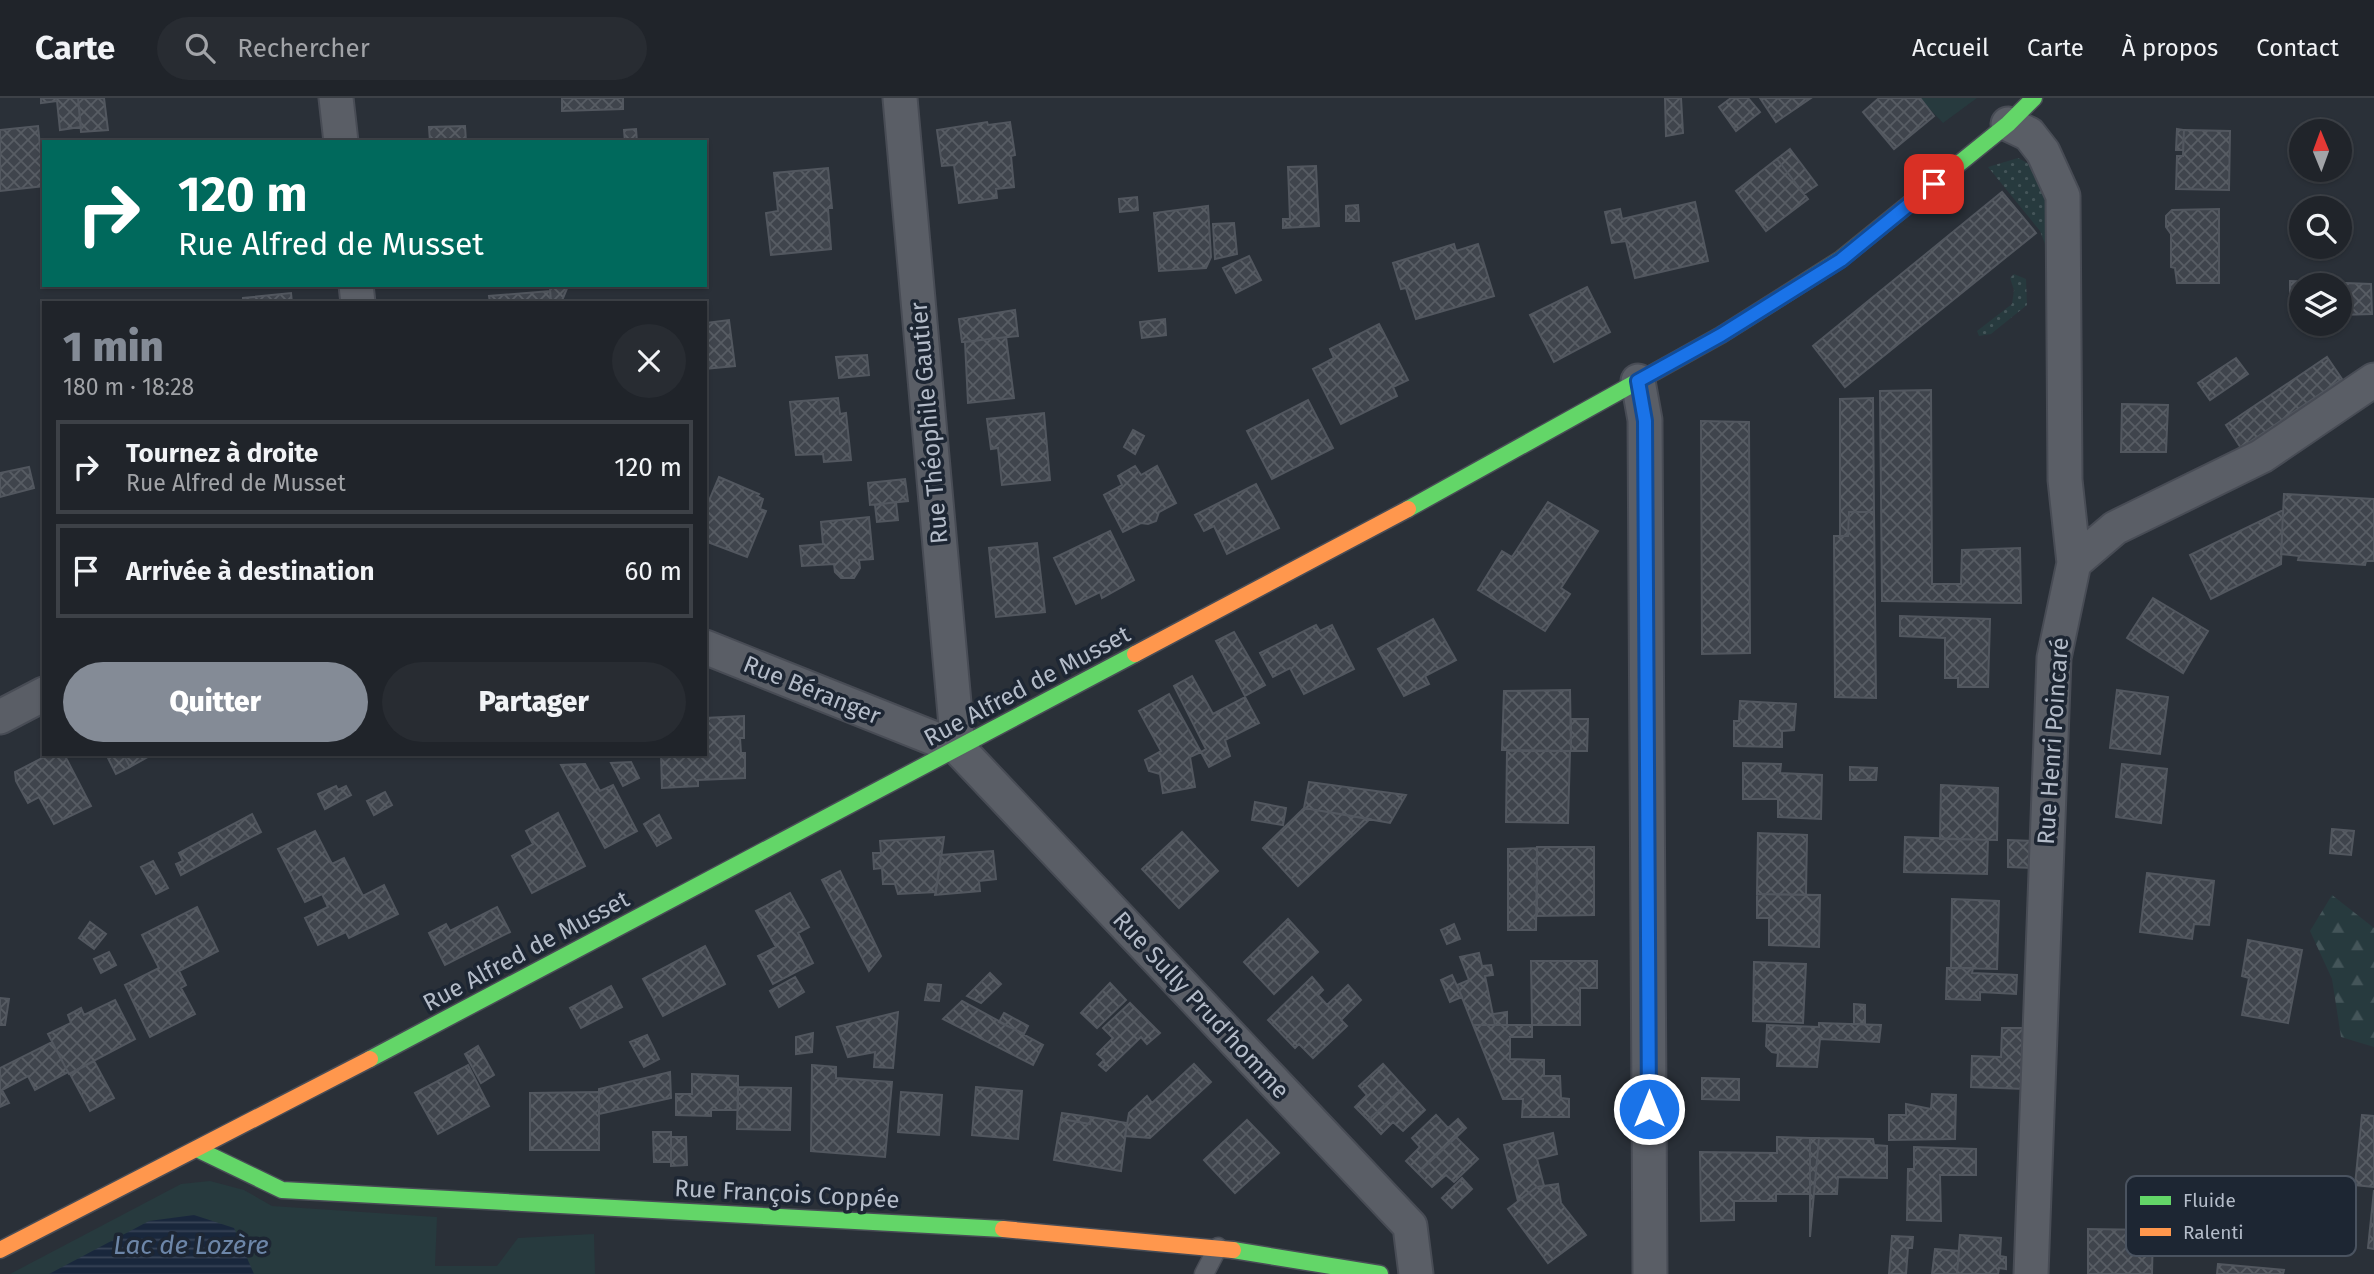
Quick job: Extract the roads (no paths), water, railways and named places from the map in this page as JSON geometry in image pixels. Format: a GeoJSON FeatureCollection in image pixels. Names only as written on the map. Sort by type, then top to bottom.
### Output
{"type":"FeatureCollection","features":[{"type":"Feature","properties":{"kind":"street"},"geometry":{"type":"LineString","coordinates":[[336,98],[341,140]]}},
{"type":"Feature","properties":{"kind":"street","name":"Rue Théophile Gautier"},"geometry":{"type":"LineString","coordinates":[[900,98],[958,748]]}},
{"type":"Feature","properties":{"kind":"street","name":"Rue Alfred de Musset"},"geometry":{"type":"LineString","coordinates":[[0,1250],[958,748],[1496,461],[1721,335],[1841,260],[2008,124],[2034,98]]}},
{"type":"Feature","properties":{"kind":"street","name":"Rue Henri Poincaré"},"geometry":{"type":"LineString","coordinates":[[2008,124],[2029,134],[2043,152],[2063,196],[2065,480],[2074,563],[2054,658],[2031,1274]]}},
{"type":"Feature","properties":{"kind":"street"},"geometry":{"type":"LineString","coordinates":[[2074,563],[2115,528],[2262,456],[2374,380]]}},
{"type":"Feature","properties":{"kind":"street"},"geometry":{"type":"LineString","coordinates":[[1638,381],[1645,421],[1650,1274]]}},
{"type":"Feature","properties":{"kind":"street","name":"Rue Béranger"},"geometry":{"type":"LineString","coordinates":[[707,648],[958,748]]}},
{"type":"Feature","properties":{"kind":"street"},"geometry":{"type":"LineString","coordinates":[[0,717],[42,695]]}},
{"type":"Feature","properties":{"kind":"street","name":"Rue Sully Prud'homme"},"geometry":{"type":"LineString","coordinates":[[958,748],[1410,1226],[1416,1274]]}},
{"type":"Feature","properties":{"kind":"street","name":"Rue François Coppée"},"geometry":{"type":"LineString","coordinates":[[197,1149],[282,1190],[1029,1230],[1218,1247],[1380,1274]]}},
{"type":"Feature","properties":{"kind":"lane"},"geometry":{"type":"LineString","coordinates":[[1204,1274],[1218,1247]]}},
{"type":"Feature","properties":{"kind":"water","name":"Lac de Lozère"},"geometry":{"type":"Polygon","coordinates":[[[194,1215],[234,1228],[254,1274],[49,1274],[149,1221],[194,1215]]]}}]}
